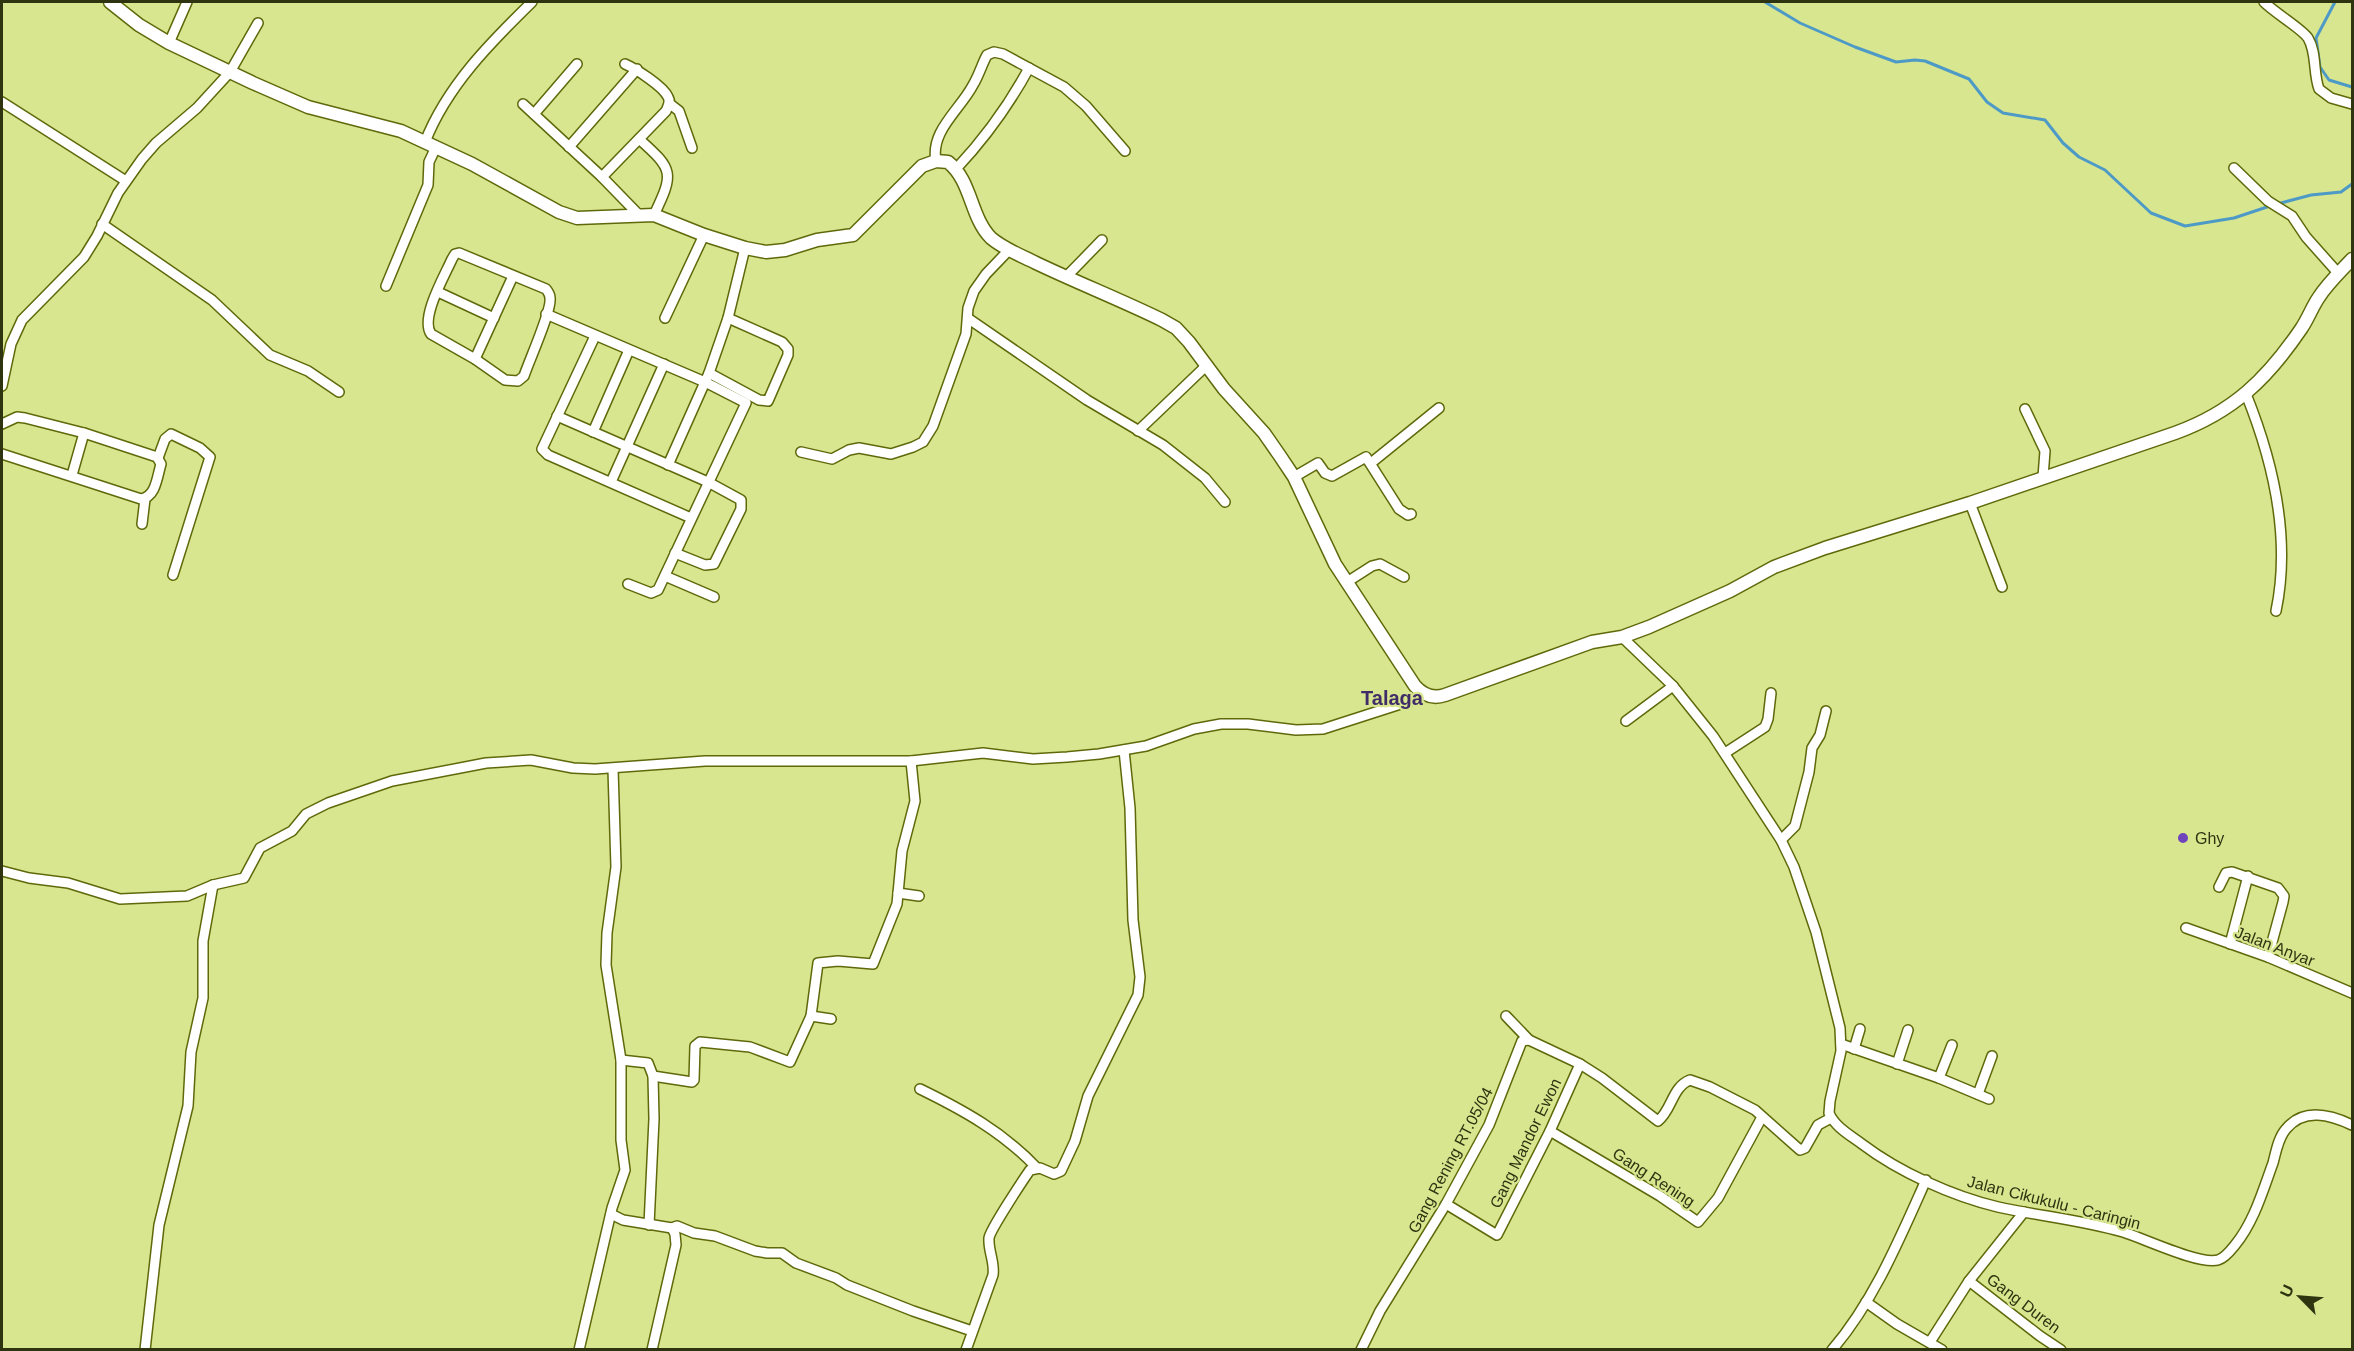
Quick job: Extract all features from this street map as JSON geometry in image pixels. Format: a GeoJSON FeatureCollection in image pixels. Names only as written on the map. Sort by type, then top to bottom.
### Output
{"type":"FeatureCollection","features":[{"type":"Feature","properties":{"kind":"street"},"geometry":{"type":"LineString","coordinates":[[110,2],[139,25],[169,43],[296,103],[393,129],[430,144],[568,216],[594,219],[654,215],[745,248],[774,251],[817,240],[853,236],[916,172],[936,161],[948,162],[956,169],[984,228],[994,240],[1009,250],[1176,328],[1224,389],[1263,433],[1294,477],[1328,550],[1409,677],[1424,694],[1439,697],[1592,642],[1622,637],[1709,601],[1798,558],[1970,503],[2192,427],[2222,412],[2246,394],[2283,353],[2302,328],[2320,296],[2352,259]]}},
{"type":"Feature","properties":{"kind":"street"},"geometry":{"type":"LineString","coordinates":[[169,43],[187,2]]}},
{"type":"Feature","properties":{"kind":"street"},"geometry":{"type":"LineString","coordinates":[[386,286],[428,185],[430,144],[436,116],[458,83],[498,35],[532,2]]}},
{"type":"Feature","properties":{"kind":"street"},"geometry":{"type":"LineString","coordinates":[[2264,2],[2276,14],[2307,36],[2319,89],[2331,98],[2352,104]]}},
{"type":"Feature","properties":{"kind":"street"},"geometry":{"type":"LineString","coordinates":[[2,386],[11,344],[22,320],[84,257],[126,181],[156,143],[197,108],[230,72],[258,23]]}},
{"type":"Feature","properties":{"kind":"street"},"geometry":{"type":"LineString","coordinates":[[936,161],[934,153],[939,136],[966,98],[987,55],[994,52],[1003,54],[1074,95],[1125,151]]}},
{"type":"Feature","properties":{"kind":"street"},"geometry":{"type":"LineString","coordinates":[[534,114],[577,64]]}},
{"type":"Feature","properties":{"kind":"street"},"geometry":{"type":"LineString","coordinates":[[625,64],[637,69],[668,96],[670,104],[679,111],[692,148]]}},
{"type":"Feature","properties":{"kind":"street"},"geometry":{"type":"LineString","coordinates":[[956,169],[994,125],[1029,68]]}},
{"type":"Feature","properties":{"kind":"street"},"geometry":{"type":"LineString","coordinates":[[568,147],[637,69]]}},
{"type":"Feature","properties":{"kind":"street"},"geometry":{"type":"LineString","coordinates":[[2,102],[126,181]]}},
{"type":"Feature","properties":{"kind":"street"},"geometry":{"type":"LineString","coordinates":[[523,104],[602,177],[639,215]]}},
{"type":"Feature","properties":{"kind":"street"},"geometry":{"type":"LineString","coordinates":[[602,177],[666,111],[670,104]]}},
{"type":"Feature","properties":{"kind":"street"},"geometry":{"type":"LineString","coordinates":[[639,139],[656,154],[668,170],[668,184],[654,215]]}},
{"type":"Feature","properties":{"kind":"street"},"geometry":{"type":"LineString","coordinates":[[2234,168],[2268,201],[2292,216],[2306,237],[2338,273]]}},
{"type":"Feature","properties":{"kind":"street"},"geometry":{"type":"LineString","coordinates":[[102,224],[212,300],[270,355],[309,371],[339,392]]}},
{"type":"Feature","properties":{"kind":"street"},"geometry":{"type":"LineString","coordinates":[[665,318],[704,235]]}},
{"type":"Feature","properties":{"kind":"street"},"geometry":{"type":"LineString","coordinates":[[1066,277],[1102,240]]}},
{"type":"Feature","properties":{"kind":"street"},"geometry":{"type":"LineString","coordinates":[[668,465],[707,378],[728,318],[745,248]]}},
{"type":"Feature","properties":{"kind":"street"},"geometry":{"type":"LineString","coordinates":[[801,452],[832,459],[854,448],[891,454],[919,445],[933,426],[966,334],[969,319],[968,308],[974,291],[986,274],[1009,250]]}},
{"type":"Feature","properties":{"kind":"street"},"geometry":{"type":"LineString","coordinates":[[459,253],[546,289],[550,298],[546,314],[524,376],[518,381],[505,380],[475,359],[431,334],[428,317],[438,292],[452,259],[455,254],[459,253]]}},
{"type":"Feature","properties":{"kind":"street"},"geometry":{"type":"LineString","coordinates":[[475,359],[513,276]]}},
{"type":"Feature","properties":{"kind":"street"},"geometry":{"type":"LineString","coordinates":[[438,292],[494,318]]}},
{"type":"Feature","properties":{"kind":"street"},"geometry":{"type":"LineString","coordinates":[[546,314],[628,350],[707,378],[748,399],[768,401],[789,349],[782,342],[728,318]]}},
{"type":"Feature","properties":{"kind":"street"},"geometry":{"type":"LineString","coordinates":[[969,319],[1087,400],[1163,446],[1214,487],[1225,502]]}},
{"type":"Feature","properties":{"kind":"street"},"geometry":{"type":"LineString","coordinates":[[595,336],[542,449],[544,452],[691,518]]}},
{"type":"Feature","properties":{"kind":"street"},"geometry":{"type":"LineString","coordinates":[[593,432],[628,350]]}},
{"type":"Feature","properties":{"kind":"street"},"geometry":{"type":"LineString","coordinates":[[611,482],[664,364]]}},
{"type":"Feature","properties":{"kind":"street"},"geometry":{"type":"LineString","coordinates":[[1138,431],[1207,365]]}},
{"type":"Feature","properties":{"kind":"street"},"geometry":{"type":"LineString","coordinates":[[2246,394],[2263,441],[2276,501],[2283,566],[2276,611]]}},
{"type":"Feature","properties":{"kind":"street"},"geometry":{"type":"LineString","coordinates":[[628,584],[651,593],[658,590],[748,399]]}},
{"type":"Feature","properties":{"kind":"street"},"geometry":{"type":"LineString","coordinates":[[1371,463],[1439,408]]}},
{"type":"Feature","properties":{"kind":"street"},"geometry":{"type":"LineString","coordinates":[[2025,410],[2044,451],[2043,477]]}},
{"type":"Feature","properties":{"kind":"street"},"geometry":{"type":"LineString","coordinates":[[557,416],[740,498],[743,503],[714,564],[705,564],[675,553]]}},
{"type":"Feature","properties":{"kind":"street"},"geometry":{"type":"LineString","coordinates":[[2,423],[17,417],[26,418],[84,433],[158,458],[161,464],[152,494],[145,499],[142,525]]}},
{"type":"Feature","properties":{"kind":"street"},"geometry":{"type":"LineString","coordinates":[[72,475],[84,433]]}},
{"type":"Feature","properties":{"kind":"street"},"geometry":{"type":"LineString","coordinates":[[158,458],[165,440],[171,434],[203,449],[210,457],[172,575]]}},
{"type":"Feature","properties":{"kind":"street"},"geometry":{"type":"LineString","coordinates":[[2,454],[145,499]]}},
{"type":"Feature","properties":{"kind":"street"},"geometry":{"type":"LineString","coordinates":[[1294,477],[1315,463],[1318,463],[1325,473],[1332,476],[1366,457],[1399,509],[1408,515],[1411,514]]}},
{"type":"Feature","properties":{"kind":"street"},"geometry":{"type":"LineString","coordinates":[[1970,503],[2002,587]]}},
{"type":"Feature","properties":{"kind":"street"},"geometry":{"type":"LineString","coordinates":[[1347,582],[1372,566],[1380,564],[1404,577]]}},
{"type":"Feature","properties":{"kind":"street"},"geometry":{"type":"LineString","coordinates":[[665,576],[714,597]]}},
{"type":"Feature","properties":{"kind":"street"},"geometry":{"type":"LineString","coordinates":[[1506,1016],[1529,1040],[1580,1064],[1658,1121],[1663,1117],[1678,1088],[1690,1080],[1710,1087],[1755,1110],[1802,1150],[1818,1125],[1832,1118],[1829,1108],[1839,1067],[1841,1044],[1838,1015],[1816,932],[1794,867],[1781,840],[1725,753],[1673,686],[1622,637]]}},
{"type":"Feature","properties":{"kind":"street"},"geometry":{"type":"LineString","coordinates":[[1626,721],[1673,686]]}},
{"type":"Feature","properties":{"kind":"street"},"geometry":{"type":"LineString","coordinates":[[1725,753],[1765,727],[1771,693]]}},
{"type":"Feature","properties":{"kind":"street"},"geometry":{"type":"LineString","coordinates":[[2,871],[29,878],[68,883],[120,900],[187,896],[213,885],[244,878],[260,848],[292,831],[309,812],[328,802],[392,781],[419,775],[519,760],[548,761],[583,769],[613,769],[705,761],[911,762],[971,753],[1042,759],[1146,746],[1194,729],[1221,724],[1248,724],[1296,730],[1323,729],[1410,701],[1424,694]]}},
{"type":"Feature","properties":{"kind":"street"},"geometry":{"type":"LineString","coordinates":[[1781,840],[1795,826],[1809,772],[1812,748],[1820,735],[1826,711]]}},
{"type":"Feature","properties":{"kind":"street"},"geometry":{"type":"LineString","coordinates":[[920,1089],[987,1125],[1010,1142],[1037,1168],[1054,1174],[1061,1172],[1075,1141],[1088,1096],[1131,1012],[1140,986],[1133,920],[1130,808],[1124,750]]}},
{"type":"Feature","properties":{"kind":"street"},"geometry":{"type":"LineString","coordinates":[[653,1076],[692,1082],[694,1080],[695,1046],[700,1042],[750,1047],[790,1062],[811,1016],[818,963],[838,961],[873,964],[897,904],[902,851],[915,801],[911,762]]}},
{"type":"Feature","properties":{"kind":"street"},"geometry":{"type":"LineString","coordinates":[[579,1350],[611,1214],[625,1170],[621,1140],[621,1060],[606,965],[607,933],[616,867],[613,769]]}},
{"type":"Feature","properties":{"kind":"street"},"geometry":{"type":"LineString","coordinates":[[2219,887],[2228,872],[2248,876],[2278,888],[2284,896],[2268,957]]}},
{"type":"Feature","properties":{"kind":"street"},"geometry":{"type":"LineString","coordinates":[[2230,944],[2248,876]]}},
{"type":"Feature","properties":{"kind":"street"},"geometry":{"type":"LineString","coordinates":[[145,1350],[159,1225],[188,1106],[190,1052],[203,998],[203,941],[213,885]]}},
{"type":"Feature","properties":{"kind":"street"},"geometry":{"type":"LineString","coordinates":[[898,893],[919,896]]}},
{"type":"Feature","properties":{"kind":"street","name":"Jalan Anyar"},"geometry":{"type":"LineString","coordinates":[[2186,928],[2268,957],[2352,993]]}},
{"type":"Feature","properties":{"kind":"street"},"geometry":{"type":"LineString","coordinates":[[811,1016],[831,1019]]}},
{"type":"Feature","properties":{"kind":"street"},"geometry":{"type":"LineString","coordinates":[[1854,1049],[1860,1029]]}},
{"type":"Feature","properties":{"kind":"street"},"geometry":{"type":"LineString","coordinates":[[1897,1064],[1908,1030]]}},
{"type":"Feature","properties":{"kind":"street","name":"Gang Rening RT.05/04"},"geometry":{"type":"LineString","coordinates":[[1361,1350],[1380,1311],[1446,1204],[1496,1111],[1520,1042],[1529,1040]]}},
{"type":"Feature","properties":{"kind":"street"},"geometry":{"type":"LineString","coordinates":[[1841,1044],[1939,1078],[1989,1099]]}},
{"type":"Feature","properties":{"kind":"street"},"geometry":{"type":"LineString","coordinates":[[1939,1078],[1952,1045]]}},
{"type":"Feature","properties":{"kind":"street"},"geometry":{"type":"LineString","coordinates":[[1978,1094],[1992,1056]]}},
{"type":"Feature","properties":{"kind":"street"},"geometry":{"type":"LineString","coordinates":[[621,1060],[648,1062],[653,1076],[654,1119],[649,1225]]}},
{"type":"Feature","properties":{"kind":"street","name":"Gang Mandor Ewon"},"geometry":{"type":"LineString","coordinates":[[1446,1204],[1497,1235],[1550,1131],[1580,1064]]}},
{"type":"Feature","properties":{"kind":"street","name":"Jalan Cikukulu - Caringin"},"geometry":{"type":"LineString","coordinates":[[1832,1118],[1844,1131],[1866,1148],[1908,1172],[1973,1199],[2113,1230],[2189,1256],[2219,1260],[2233,1248],[2243,1234],[2287,1127],[2300,1119],[2319,1114],[2332,1116],[2352,1125]]}},
{"type":"Feature","properties":{"kind":"street","name":"Gang Rening"},"geometry":{"type":"LineString","coordinates":[[1550,1131],[1660,1196],[1698,1222],[1718,1198],[1762,1117]]}},
{"type":"Feature","properties":{"kind":"street"},"geometry":{"type":"LineString","coordinates":[[966,1350],[993,1270],[990,1233],[1030,1170],[1037,1168]]}},
{"type":"Feature","properties":{"kind":"street"},"geometry":{"type":"LineString","coordinates":[[1832,1350],[1866,1302],[1926,1180]]}},
{"type":"Feature","properties":{"kind":"street","name":"Gang Duren"},"geometry":{"type":"LineString","coordinates":[[1930,1342],[1969,1281],[2024,1212]]}},
{"type":"Feature","properties":{"kind":"street"},"geometry":{"type":"LineString","coordinates":[[611,1214],[623,1220],[672,1228],[676,1226],[694,1233],[716,1236],[767,1254],[782,1253],[796,1263],[836,1278],[847,1285],[972,1331]]}},
{"type":"Feature","properties":{"kind":"street"},"geometry":{"type":"LineString","coordinates":[[652,1350],[676,1245],[672,1228]]}},
{"type":"Feature","properties":{"kind":"street","name":"Gang Duren"},"geometry":{"type":"LineString","coordinates":[[1969,1281],[2061,1350]]}},
{"type":"Feature","properties":{"kind":"street"},"geometry":{"type":"LineString","coordinates":[[1866,1302],[1897,1324],[1942,1350]]}},
{"type":"Feature","properties":{"kind":"waterway"},"geometry":{"type":"LineString","coordinates":[[1765,2],[1800,23],[1855,47],[1896,62],[1925,61],[1969,79],[1987,102],[2003,113],[2045,120],[2063,143],[2079,157],[2105,170],[2151,213],[2185,226],[2234,218],[2270,206]]}},
{"type":"Feature","properties":{"kind":"waterway"},"geometry":{"type":"LineString","coordinates":[[2335,2],[2316,38],[2320,67],[2329,80],[2352,87]]}},
{"type":"Feature","properties":{"kind":"waterway"},"geometry":{"type":"LineString","coordinates":[[2277,204],[2311,195],[2341,192],[2352,184]]}},
{"type":"Feature","properties":{"kind":"place","name":"Ghy"},"geometry":{"type":"Point","coordinates":[2183,838]}},
{"type":"Feature","properties":{"kind":"district","name":"Talaga"},"geometry":{"type":"Point","coordinates":[1392,698]}}]}
